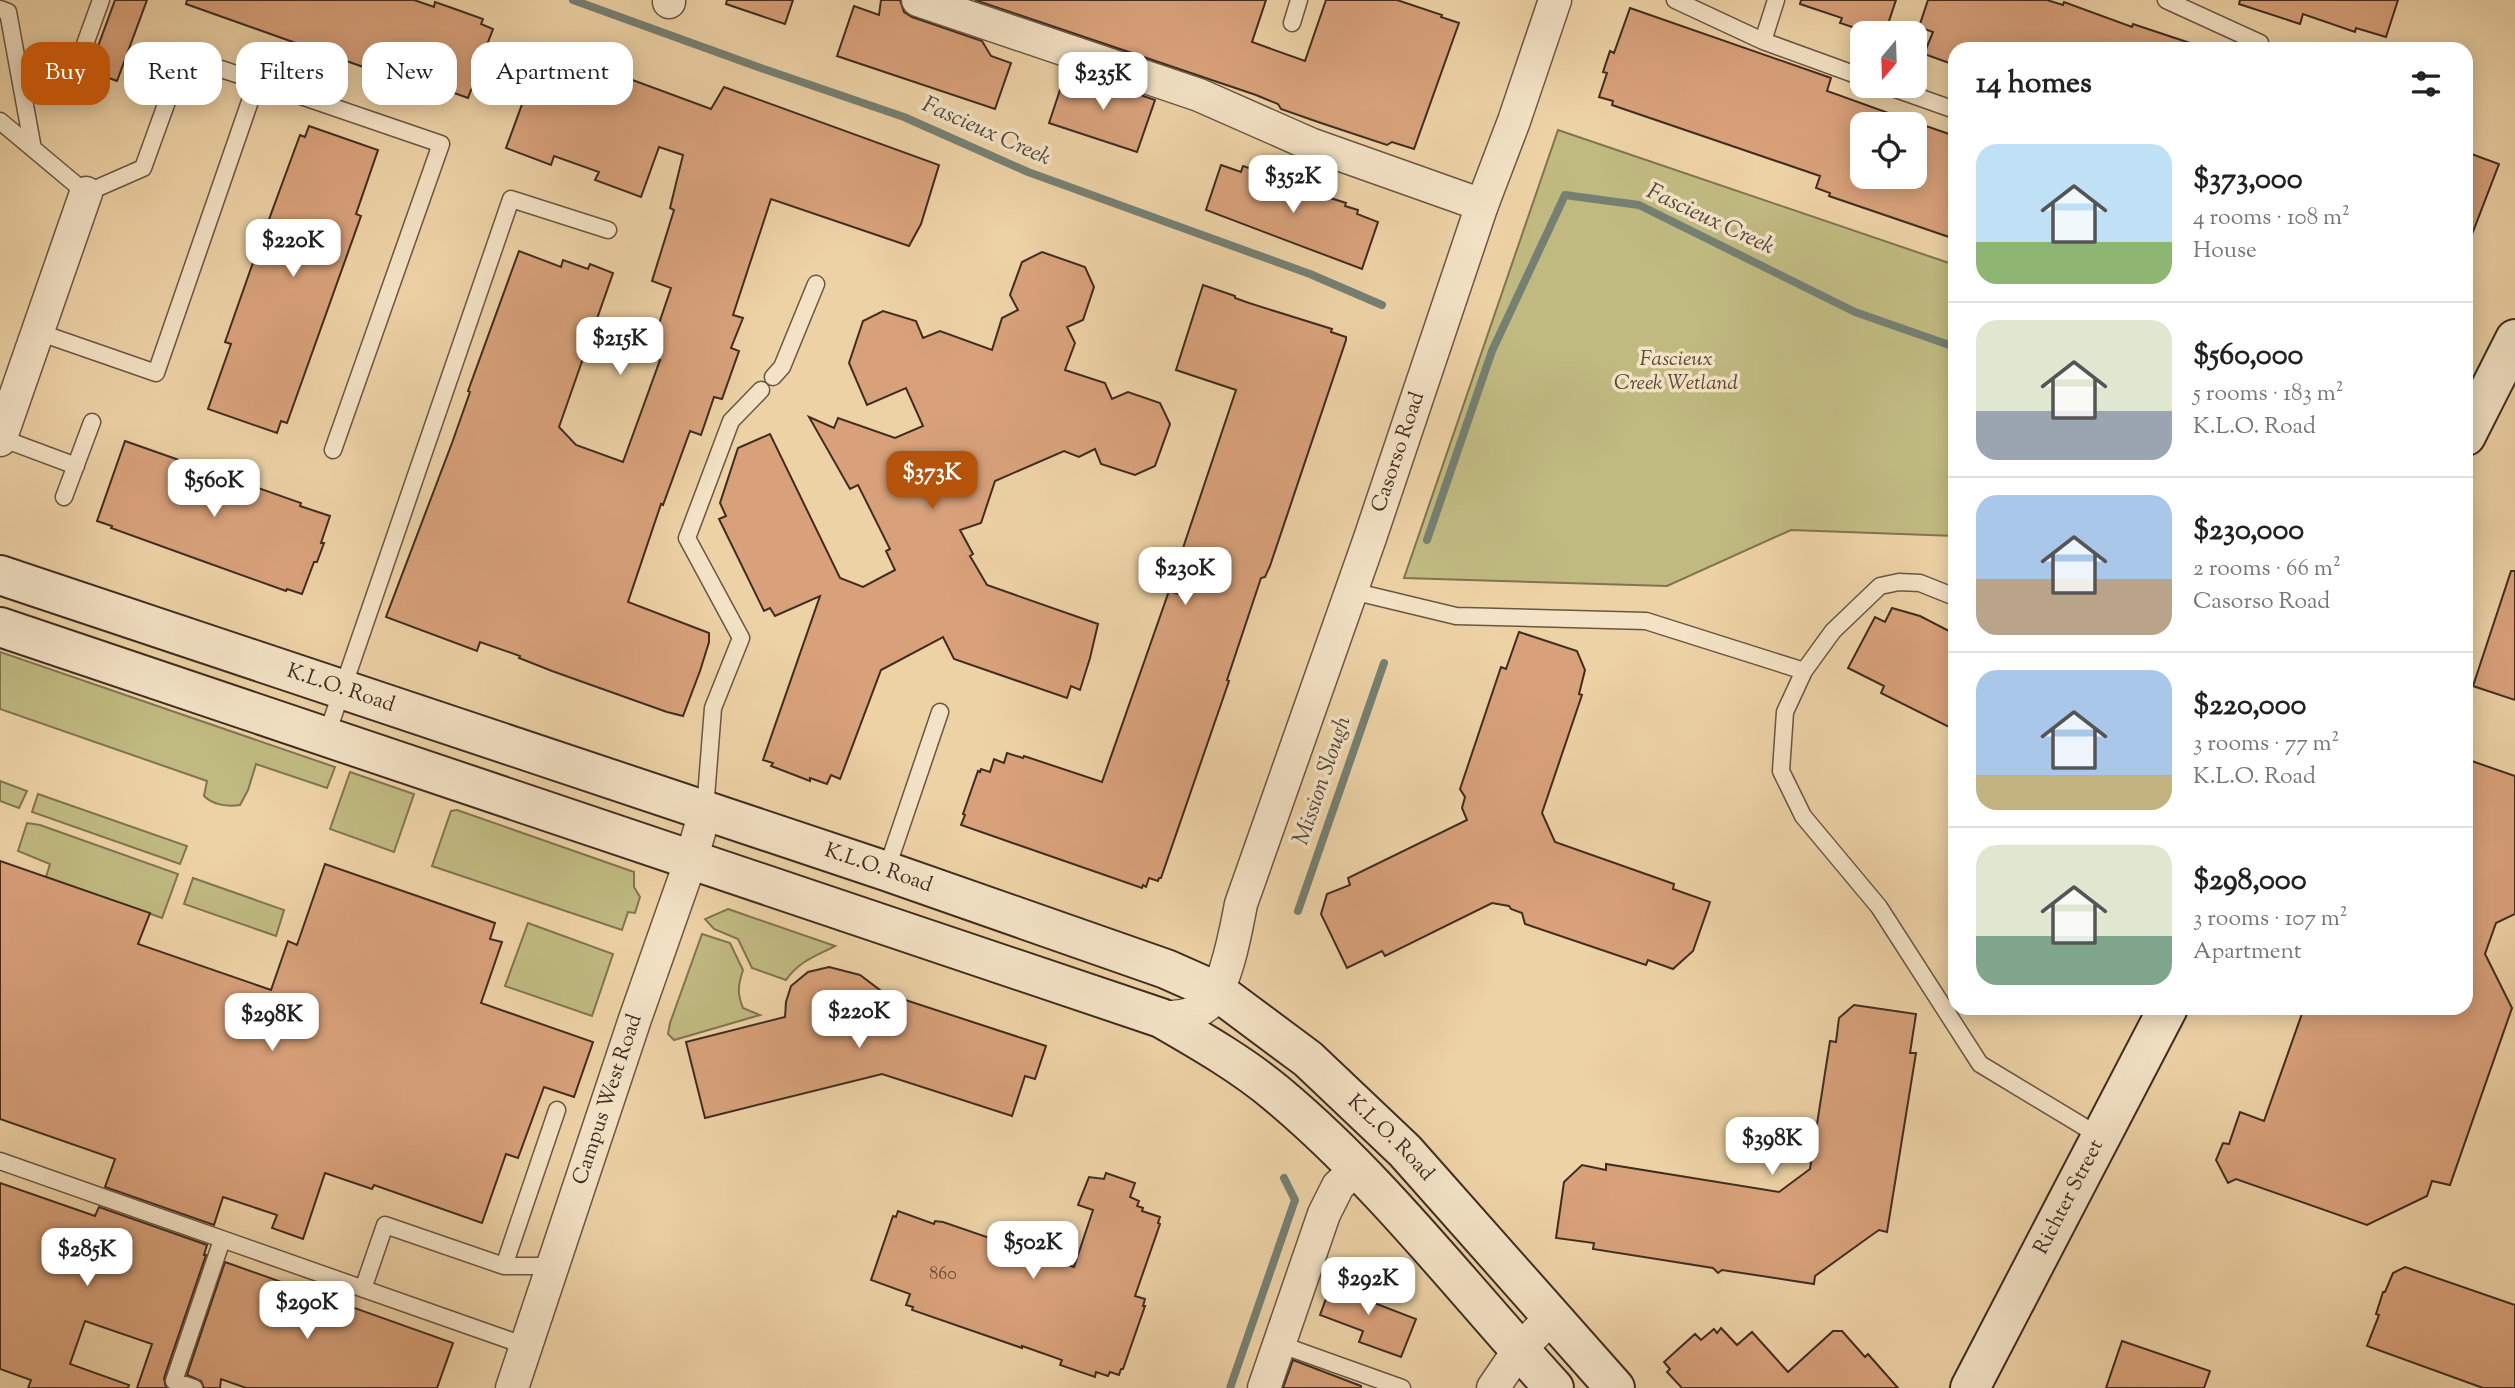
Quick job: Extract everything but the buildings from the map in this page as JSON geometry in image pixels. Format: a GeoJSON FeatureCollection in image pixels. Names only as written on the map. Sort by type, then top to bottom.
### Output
{"type":"FeatureCollection","features":[{"type":"Feature","properties":{"kind":"main road"},"geometry":{"type":"LineString","coordinates":[[2473,422],[2515,338]]}},
{"type":"Feature","properties":{"kind":"main road","name":"K.L.O. Road"},"geometry":{"type":"LineString","coordinates":[[0,575],[886,872],[1203,985],[1308,1059],[1405,1151],[1615,1388]]}},
{"type":"Feature","properties":{"kind":"main road","name":"K.L.O. Road"},"geometry":{"type":"LineString","coordinates":[[0,627],[1161,1018],[1208,1046],[1275,1092],[1357,1168],[1554,1388]]}},
{"type":"Feature","properties":{"kind":"main road","name":"Richter Street"},"geometry":{"type":"LineString","coordinates":[[1970,1388],[2164,1015]]}},
{"type":"Feature","properties":{"kind":"street"},"geometry":{"type":"LineString","coordinates":[[918,0],[1199,95],[1311,144],[1482,205]]}},
{"type":"Feature","properties":{"kind":"street","name":"Casorso Road"},"geometry":{"type":"LineString","coordinates":[[1203,985],[1234,942],[1241,904],[1352,591],[1482,205],[1555,0]]}},
{"type":"Feature","properties":{"kind":"street"},"geometry":{"type":"LineString","coordinates":[[0,439],[86,193]]}},
{"type":"Feature","properties":{"kind":"street","name":"Campus West Road"},"geometry":{"type":"LineString","coordinates":[[512,1388],[705,812]]}},
{"type":"Feature","properties":{"kind":"street"},"geometry":{"type":"LineString","coordinates":[[1161,1018],[1185,1017],[1206,1006],[1203,985]]}},
{"type":"Feature","properties":{"kind":"street"},"geometry":{"type":"LineString","coordinates":[[1264,1388],[1324,1213],[1338,1186],[1357,1168]]}},
{"type":"Feature","properties":{"kind":"street"},"geometry":{"type":"LineString","coordinates":[[1493,1388],[1519,1350],[1552,1317]]}},
{"type":"Feature","properties":{"kind":"lane"},"geometry":{"type":"LineString","coordinates":[[86,42],[101,0]]}},
{"type":"Feature","properties":{"kind":"lane"},"geometry":{"type":"LineString","coordinates":[[1292,23],[1298,0]]}},
{"type":"Feature","properties":{"kind":"lane"},"geometry":{"type":"LineString","coordinates":[[1675,0],[1763,41],[1850,73]]}},
{"type":"Feature","properties":{"kind":"lane"},"geometry":{"type":"LineString","coordinates":[[1763,41],[1776,0]]}},
{"type":"Feature","properties":{"kind":"lane"},"geometry":{"type":"LineString","coordinates":[[2166,0],[2258,42]]}},
{"type":"Feature","properties":{"kind":"lane"},"geometry":{"type":"LineString","coordinates":[[0,9],[8,12],[21,83]]}},
{"type":"Feature","properties":{"kind":"lane"},"geometry":{"type":"LineString","coordinates":[[0,121],[86,193],[143,168],[177,74],[188,62],[203,63],[236,74]]}},
{"type":"Feature","properties":{"kind":"lane"},"geometry":{"type":"LineString","coordinates":[[1921,98],[1948,108]]}},
{"type":"Feature","properties":{"kind":"lane"},"geometry":{"type":"LineString","coordinates":[[25,105],[33,149]]}},
{"type":"Feature","properties":{"kind":"lane"},"geometry":{"type":"LineString","coordinates":[[38,332],[156,373],[249,105]]}},
{"type":"Feature","properties":{"kind":"lane"},"geometry":{"type":"LineString","coordinates":[[327,105],[441,144],[333,450]]}},
{"type":"Feature","properties":{"kind":"lane"},"geometry":{"type":"LineString","coordinates":[[326,737],[511,199],[608,230]]}},
{"type":"Feature","properties":{"kind":"lane"},"geometry":{"type":"LineString","coordinates":[[773,377],[782,367],[816,284]]}},
{"type":"Feature","properties":{"kind":"lane"},"geometry":{"type":"LineString","coordinates":[[705,812],[713,708],[741,638],[687,538],[731,421],[761,390]]}},
{"type":"Feature","properties":{"kind":"lane"},"geometry":{"type":"LineString","coordinates":[[64,497],[92,422]]}},
{"type":"Feature","properties":{"kind":"lane"},"geometry":{"type":"LineString","coordinates":[[0,439],[75,466]]}},
{"type":"Feature","properties":{"kind":"lane"},"geometry":{"type":"LineString","coordinates":[[1948,594],[1920,583],[1899,582],[1881,586],[1833,631],[1804,671],[1785,712],[1781,771],[1803,816],[1879,907],[1948,1015]]}},
{"type":"Feature","properties":{"kind":"lane"},"geometry":{"type":"LineString","coordinates":[[1352,591],[1456,616],[1646,621],[1804,671]]}},
{"type":"Feature","properties":{"kind":"lane"},"geometry":{"type":"LineString","coordinates":[[886,872],[940,712]]}},
{"type":"Feature","properties":{"kind":"lane"},"geometry":{"type":"LineString","coordinates":[[1948,1015],[1980,1065],[2101,1137]]}},
{"type":"Feature","properties":{"kind":"lane"},"geometry":{"type":"LineString","coordinates":[[504,1266],[557,1110]]}},
{"type":"Feature","properties":{"kind":"lane"},"geometry":{"type":"LineString","coordinates":[[0,1161],[526,1346]]}},
{"type":"Feature","properties":{"kind":"lane"},"geometry":{"type":"LineString","coordinates":[[363,1289],[385,1225],[504,1266],[553,1266]]}},
{"type":"Feature","properties":{"kind":"lane"},"geometry":{"type":"LineString","coordinates":[[194,1388],[174,1381],[222,1240]]}},
{"type":"Feature","properties":{"kind":"lane"},"geometry":{"type":"LineString","coordinates":[[1279,1344],[1402,1388]]}},
{"type":"Feature","properties":{"kind":"green space","name":"Fascieux Creek Wetland"},"geometry":{"type":"Polygon","coordinates":[[[1558,130],[1948,263],[1948,536],[1791,530],[1667,586],[1404,578],[1558,130]]]}},
{"type":"Feature","properties":{"kind":"green space"},"geometry":{"type":"Polygon","coordinates":[[[0,652],[335,767],[327,788],[256,764],[240,805],[216,803],[204,796],[207,781],[0,709],[0,652]]]}},
{"type":"Feature","properties":{"kind":"green space"},"geometry":{"type":"Polygon","coordinates":[[[350,772],[414,794],[394,852],[330,829],[350,772]]]}},
{"type":"Feature","properties":{"kind":"green space"},"geometry":{"type":"Polygon","coordinates":[[[0,781],[27,791],[19,808],[0,801],[0,781]]]}},
{"type":"Feature","properties":{"kind":"green space"},"geometry":{"type":"Polygon","coordinates":[[[38,794],[187,846],[180,864],[32,812],[38,794]]]}},
{"type":"Feature","properties":{"kind":"green space"},"geometry":{"type":"Polygon","coordinates":[[[457,810],[634,872],[634,887],[640,897],[635,913],[628,912],[622,930],[432,866],[451,811],[457,810]]]}},
{"type":"Feature","properties":{"kind":"green space"},"geometry":{"type":"Polygon","coordinates":[[[27,823],[40,825],[178,874],[162,918],[46,877],[50,864],[18,851],[27,823]]]}},
{"type":"Feature","properties":{"kind":"green space"},"geometry":{"type":"Polygon","coordinates":[[[193,878],[284,910],[276,936],[184,904],[193,878]]]}},
{"type":"Feature","properties":{"kind":"green space"},"geometry":{"type":"Polygon","coordinates":[[[728,909],[835,946],[802,964],[786,980],[752,968],[738,939],[714,929],[705,919],[728,909]]]}},
{"type":"Feature","properties":{"kind":"green space"},"geometry":{"type":"Polygon","coordinates":[[[528,923],[613,954],[592,1016],[505,986],[528,923]]]}},
{"type":"Feature","properties":{"kind":"green space"},"geometry":{"type":"Polygon","coordinates":[[[702,934],[730,943],[743,970],[739,989],[743,1008],[760,1015],[674,1040],[668,1034],[670,1023],[702,934]]]}},
{"type":"Feature","properties":{"kind":"waterway","name":"Fascieux Creek"},"geometry":{"type":"LineString","coordinates":[[573,0],[904,117],[1028,172],[1310,274],[1382,305]]}},
{"type":"Feature","properties":{"kind":"waterway","name":"Fascieux Creek"},"geometry":{"type":"LineString","coordinates":[[1427,540],[1492,351],[1565,195],[1639,205],[1855,312],[1948,345]]}},
{"type":"Feature","properties":{"kind":"waterway","name":"Mission Slough"},"geometry":{"type":"LineString","coordinates":[[1298,911],[1384,663]]}},
{"type":"Feature","properties":{"kind":"waterway","name":"Mission Slough"},"geometry":{"type":"LineString","coordinates":[[1230,1388],[1295,1200],[1284,1178]]}}]}
